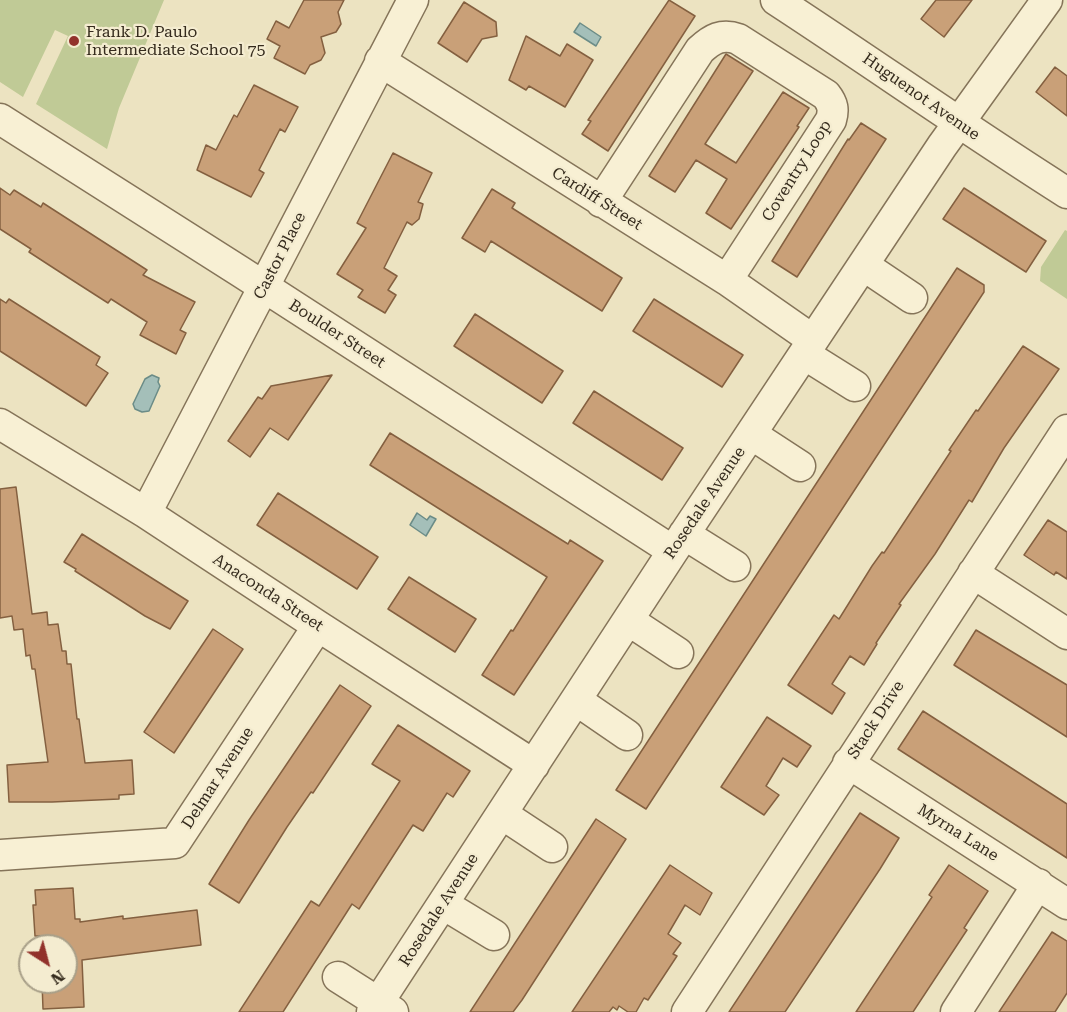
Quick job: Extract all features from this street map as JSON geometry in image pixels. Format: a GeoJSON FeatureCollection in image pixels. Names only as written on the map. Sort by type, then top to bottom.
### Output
{"type":"FeatureCollection","features":[{"type":"Feature","properties":{"kind":"street","name":"Castor Place"},"geometry":{"type":"LineString","coordinates":[[146,513],[413,0]]}},
{"type":"Feature","properties":{"kind":"street","name":"Huguenot Avenue"},"geometry":{"type":"LineString","coordinates":[[776,0],[856,52],[957,123],[1067,193]]}},
{"type":"Feature","properties":{"kind":"street","name":"Rosedale Avenue"},"geometry":{"type":"LineString","coordinates":[[381,1009],[443,903],[678,543],[957,123],[1047,0]]}},
{"type":"Feature","properties":{"kind":"street","name":"Coventry Loop"},"geometry":{"type":"LineString","coordinates":[[601,202],[700,50],[709,41],[720,36],[738,39],[826,95],[833,106],[833,113],[831,120],[727,280]]}},
{"type":"Feature","properties":{"kind":"street","name":"Cardiff Street"},"geometry":{"type":"LineString","coordinates":[[380,62],[727,280],[855,386]]}},
{"type":"Feature","properties":{"kind":"street","name":"Boulder Street"},"geometry":{"type":"LineString","coordinates":[[0,119],[265,287],[678,543],[735,566]]}},
{"type":"Feature","properties":{"kind":"street"},"geometry":{"type":"LineString","coordinates":[[863,265],[912,298]]}},
{"type":"Feature","properties":{"kind":"street","name":"Anaconda Street"},"geometry":{"type":"LineString","coordinates":[[0,424],[146,513],[534,765]]}},
{"type":"Feature","properties":{"kind":"street","name":"Stack Drive"},"geometry":{"type":"LineString","coordinates":[[687,1012],[1067,430]]}},
{"type":"Feature","properties":{"kind":"street"},"geometry":{"type":"LineString","coordinates":[[751,434],[800,466]]}},
{"type":"Feature","properties":{"kind":"street"},"geometry":{"type":"LineString","coordinates":[[973,573],[1067,634]]}},
{"type":"Feature","properties":{"kind":"street"},"geometry":{"type":"LineString","coordinates":[[628,620],[678,653]]}},
{"type":"Feature","properties":{"kind":"street","name":"Delmar Avenue"},"geometry":{"type":"LineString","coordinates":[[0,855],[175,843],[318,626]]}},
{"type":"Feature","properties":{"kind":"street"},"geometry":{"type":"LineString","coordinates":[[576,700],[627,735]]}},
{"type":"Feature","properties":{"kind":"street","name":"Myrna Lane"},"geometry":{"type":"LineString","coordinates":[[848,763],[1067,904]]}},
{"type":"Feature","properties":{"kind":"street"},"geometry":{"type":"LineString","coordinates":[[502,814],[552,847]]}},
{"type":"Feature","properties":{"kind":"street"},"geometry":{"type":"LineString","coordinates":[[956,1012],[1038,884]]}},
{"type":"Feature","properties":{"kind":"street"},"geometry":{"type":"LineString","coordinates":[[443,903],[494,936]]}},
{"type":"Feature","properties":{"kind":"street"},"geometry":{"type":"LineString","coordinates":[[338,977],[381,1009]]}},
{"type":"Feature","properties":{"kind":"green space","name":"Frank D. Paulo Intermediate School 75"},"geometry":{"type":"Polygon","coordinates":[[[0,0],[164,0],[119,108],[107,149],[36,104],[68,36],[55,30],[23,97],[0,82],[0,0]]]}},
{"type":"Feature","properties":{"kind":"green space"},"geometry":{"type":"Polygon","coordinates":[[[1065,230],[1067,231],[1067,299],[1040,281],[1041,267],[1065,230]]]}},
{"type":"Feature","properties":{"kind":"water"},"geometry":{"type":"Polygon","coordinates":[[[580,23],[601,37],[596,46],[574,32],[580,23]]]}},
{"type":"Feature","properties":{"kind":"water"},"geometry":{"type":"Polygon","coordinates":[[[152,375],[159,378],[160,386],[149,411],[142,412],[135,409],[133,404],[145,379],[152,375]]]}},
{"type":"Feature","properties":{"kind":"water"},"geometry":{"type":"Polygon","coordinates":[[[417,513],[427,520],[430,516],[436,519],[426,536],[410,525],[417,513]]]}},
{"type":"Feature","properties":{"kind":"building"},"geometry":{"type":"Polygon","coordinates":[[[304,0],[344,0],[338,12],[341,24],[336,32],[321,37],[325,53],[321,60],[310,65],[305,74],[274,58],[280,46],[267,39],[276,21],[289,28],[304,0]]]}},
{"type":"Feature","properties":{"kind":"building"},"geometry":{"type":"Polygon","coordinates":[[[669,0],[695,16],[608,151],[582,134],[591,121],[588,120],[669,0]]]}},
{"type":"Feature","properties":{"kind":"building"},"geometry":{"type":"Polygon","coordinates":[[[936,0],[972,0],[944,37],[921,19],[936,0]]]}},
{"type":"Feature","properties":{"kind":"building"},"geometry":{"type":"Polygon","coordinates":[[[464,2],[496,22],[497,36],[482,39],[467,62],[438,43],[464,2]]]}},
{"type":"Feature","properties":{"kind":"building"},"geometry":{"type":"Polygon","coordinates":[[[526,36],[560,56],[567,44],[593,60],[565,107],[529,86],[526,90],[509,80],[526,36]]]}},
{"type":"Feature","properties":{"kind":"building"},"geometry":{"type":"Polygon","coordinates":[[[726,54],[753,71],[705,144],[736,163],[783,92],[809,108],[797,126],[799,127],[731,229],[706,213],[727,179],[696,160],[675,192],[649,176],[726,54]]]}},
{"type":"Feature","properties":{"kind":"building"},"geometry":{"type":"Polygon","coordinates":[[[1055,67],[1067,76],[1067,116],[1036,92],[1055,67]]]}},
{"type":"Feature","properties":{"kind":"building"},"geometry":{"type":"Polygon","coordinates":[[[254,85],[298,107],[285,132],[280,129],[259,170],[264,173],[251,197],[197,170],[206,145],[216,150],[234,115],[237,117],[254,85]]]}},
{"type":"Feature","properties":{"kind":"building"},"geometry":{"type":"Polygon","coordinates":[[[861,123],[886,139],[797,277],[772,261],[848,139],[861,123]]]}},
{"type":"Feature","properties":{"kind":"building"},"geometry":{"type":"Polygon","coordinates":[[[393,153],[432,173],[418,202],[423,204],[419,219],[412,225],[407,222],[384,268],[397,276],[388,290],[396,295],[385,313],[358,297],[363,290],[337,274],[366,228],[357,223],[393,153]]]}},
{"type":"Feature","properties":{"kind":"building"},"geometry":{"type":"Polygon","coordinates":[[[0,188],[10,195],[14,190],[41,207],[43,203],[147,270],[143,275],[195,302],[180,330],[186,333],[176,354],[140,335],[147,322],[111,299],[108,303],[29,252],[31,249],[0,229],[0,188]]]}},
{"type":"Feature","properties":{"kind":"building"},"geometry":{"type":"Polygon","coordinates":[[[964,188],[1046,241],[1026,272],[943,219],[964,188]]]}},
{"type":"Feature","properties":{"kind":"building"},"geometry":{"type":"Polygon","coordinates":[[[492,189],[515,203],[512,208],[622,278],[602,311],[491,241],[485,252],[462,238],[492,189]]]}},
{"type":"Feature","properties":{"kind":"building"},"geometry":{"type":"Polygon","coordinates":[[[957,268],[984,285],[984,292],[646,809],[616,790],[957,268]]]}},
{"type":"Feature","properties":{"kind":"building"},"geometry":{"type":"Polygon","coordinates":[[[0,299],[6,303],[9,299],[100,357],[96,365],[108,373],[86,406],[0,351],[0,299]]]}},
{"type":"Feature","properties":{"kind":"building"},"geometry":{"type":"Polygon","coordinates":[[[654,299],[743,355],[722,387],[633,331],[654,299]]]}},
{"type":"Feature","properties":{"kind":"building"},"geometry":{"type":"Polygon","coordinates":[[[475,314],[563,371],[542,403],[454,346],[475,314]]]}},
{"type":"Feature","properties":{"kind":"building"},"geometry":{"type":"Polygon","coordinates":[[[1023,346],[1059,369],[1004,448],[972,502],[969,500],[935,554],[899,604],[901,605],[864,665],[850,656],[832,684],[845,693],[832,714],[788,685],[834,615],[839,619],[872,566],[882,552],[884,553],[951,451],[949,450],[1023,346]]]}},
{"type":"Feature","properties":{"kind":"building"},"geometry":{"type":"Polygon","coordinates":[[[332,375],[288,440],[270,428],[250,457],[228,441],[258,397],[262,399],[271,386],[332,375]]]}},
{"type":"Feature","properties":{"kind":"building"},"geometry":{"type":"Polygon","coordinates":[[[594,391],[683,448],[662,480],[573,423],[594,391]]]}},
{"type":"Feature","properties":{"kind":"building"},"geometry":{"type":"Polygon","coordinates":[[[390,433],[568,544],[570,540],[603,561],[514,695],[482,675],[547,577],[370,465],[390,433]]]}},
{"type":"Feature","properties":{"kind":"building"},"geometry":{"type":"Polygon","coordinates":[[[16,487],[32,614],[47,612],[48,625],[58,624],[62,651],[66,651],[67,664],[71,664],[85,763],[132,760],[134,794],[119,795],[119,799],[9,802],[7,765],[48,762],[35,669],[32,669],[30,655],[26,656],[23,629],[14,630],[12,616],[0,618],[0,489],[16,487]]]}},
{"type":"Feature","properties":{"kind":"building"},"geometry":{"type":"Polygon","coordinates":[[[278,493],[378,557],[357,589],[257,525],[278,493]]]}},
{"type":"Feature","properties":{"kind":"building"},"geometry":{"type":"Polygon","coordinates":[[[1048,520],[1067,532],[1067,579],[1056,572],[1054,575],[1024,555],[1048,520]]]}},
{"type":"Feature","properties":{"kind":"building"},"geometry":{"type":"Polygon","coordinates":[[[82,534],[188,601],[170,629],[145,616],[64,562],[82,534]]]}},
{"type":"Feature","properties":{"kind":"building"},"geometry":{"type":"Polygon","coordinates":[[[409,577],[476,619],[455,652],[388,609],[409,577]]]}},
{"type":"Feature","properties":{"kind":"building"},"geometry":{"type":"Polygon","coordinates":[[[213,629],[243,649],[174,753],[144,732],[213,629]]]}},
{"type":"Feature","properties":{"kind":"building"},"geometry":{"type":"Polygon","coordinates":[[[976,630],[1067,685],[1067,737],[954,665],[976,630]]]}},
{"type":"Feature","properties":{"kind":"building"},"geometry":{"type":"Polygon","coordinates":[[[340,685],[371,706],[313,793],[311,792],[287,827],[239,903],[209,884],[340,685]]]}},
{"type":"Feature","properties":{"kind":"building"},"geometry":{"type":"Polygon","coordinates":[[[923,711],[1067,804],[1067,858],[898,749],[923,711]]]}},
{"type":"Feature","properties":{"kind":"building"},"geometry":{"type":"Polygon","coordinates":[[[767,717],[811,746],[797,767],[783,758],[766,786],[779,795],[764,815],[721,787],[767,717]]]}},
{"type":"Feature","properties":{"kind":"building"},"geometry":{"type":"Polygon","coordinates":[[[398,725],[470,771],[453,797],[447,793],[423,831],[413,825],[359,909],[352,904],[283,1012],[239,1012],[311,901],[319,906],[400,781],[372,764],[398,725]]]}},
{"type":"Feature","properties":{"kind":"building"},"geometry":{"type":"Polygon","coordinates":[[[860,813],[899,838],[880,869],[785,1012],[729,1012],[860,813]]]}},
{"type":"Feature","properties":{"kind":"building"},"geometry":{"type":"Polygon","coordinates":[[[596,819],[626,839],[522,1000],[513,1012],[470,1012],[596,819]]]}},
{"type":"Feature","properties":{"kind":"building"},"geometry":{"type":"Polygon","coordinates":[[[670,865],[712,893],[700,915],[685,905],[668,934],[681,943],[673,954],[677,956],[648,1000],[644,998],[636,1012],[628,1012],[619,1006],[617,1010],[613,1007],[609,1012],[572,1012],[670,865]]]}},
{"type":"Feature","properties":{"kind":"building"},"geometry":{"type":"Polygon","coordinates":[[[949,865],[988,891],[964,928],[967,930],[913,1012],[856,1012],[932,897],[929,895],[949,865]]]}},
{"type":"Feature","properties":{"kind":"building"},"geometry":{"type":"Polygon","coordinates":[[[73,888],[75,919],[80,919],[80,922],[197,910],[201,945],[82,960],[84,1007],[43,1009],[42,994],[78,994],[78,934],[35,934],[33,905],[36,905],[35,890],[73,888]]]}},
{"type":"Feature","properties":{"kind":"building"},"geometry":{"type":"Polygon","coordinates":[[[1052,932],[1067,941],[1067,993],[1055,1012],[999,1012],[1052,932]]]}},
{"type":"Feature","properties":{"kind":"place","name":"Frank D. Paulo Intermediate School 75"},"geometry":{"type":"Point","coordinates":[74,41]}}]}
